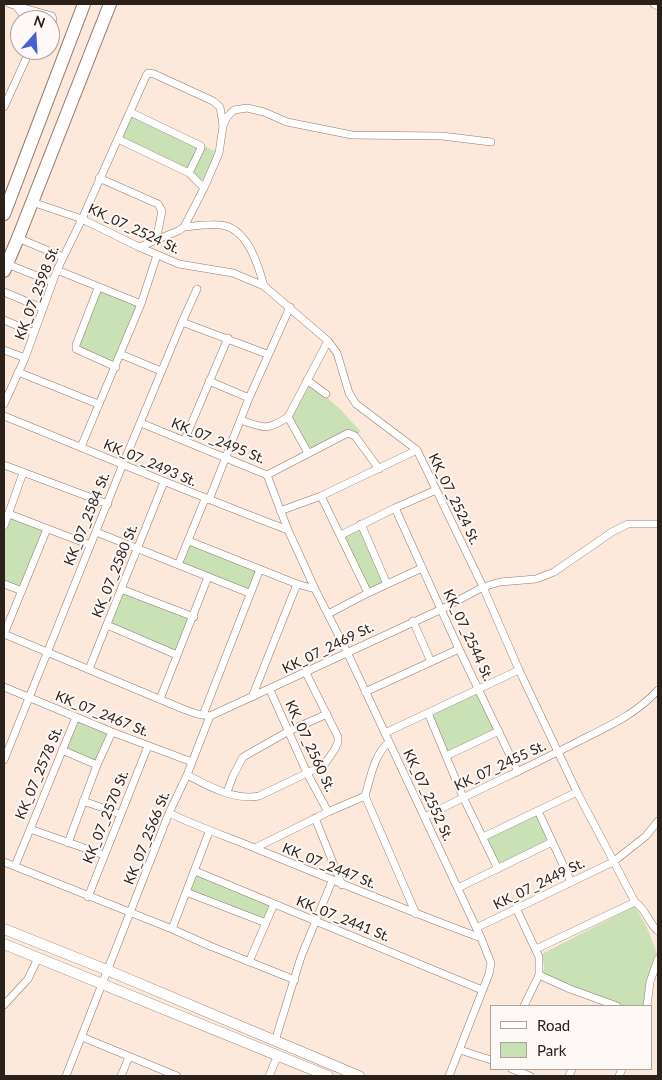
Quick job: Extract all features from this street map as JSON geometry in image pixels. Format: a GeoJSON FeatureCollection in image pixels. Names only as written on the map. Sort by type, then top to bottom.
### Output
{"type":"FeatureCollection","features":[{"type":"Feature","properties":{"kind":"highway"},"geometry":{"type":"LineString","coordinates":[[30,208],[6,203],[84,4]]}},
{"type":"Feature","properties":{"kind":"highway"},"geometry":{"type":"LineString","coordinates":[[5,268],[110,4]]}},
{"type":"Feature","properties":{"kind":"street"},"geometry":{"type":"LineString","coordinates":[[10,4],[33,10]]}},
{"type":"Feature","properties":{"kind":"street"},"geometry":{"type":"LineString","coordinates":[[654,4],[658,6]]}},
{"type":"Feature","properties":{"kind":"street"},"geometry":{"type":"LineString","coordinates":[[4,107],[25,60]]}},
{"type":"Feature","properties":{"kind":"street","name":"KK_07_2598 St."},"geometry":{"type":"LineString","coordinates":[[4,404],[34,333],[57,270],[148,74],[154,74],[213,101],[220,106],[222,126]]}},
{"type":"Feature","properties":{"kind":"street"},"geometry":{"type":"LineString","coordinates":[[139,247],[184,227],[219,153],[222,126],[227,116],[234,110],[247,108],[264,112],[286,122],[352,135],[442,136],[491,142]]}},
{"type":"Feature","properties":{"kind":"street"},"geometry":{"type":"LineString","coordinates":[[130,112],[201,146],[202,148],[189,174]]}},
{"type":"Feature","properties":{"kind":"street"},"geometry":{"type":"LineString","coordinates":[[118,139],[189,174],[204,188]]}},
{"type":"Feature","properties":{"kind":"street"},"geometry":{"type":"LineString","coordinates":[[99,178],[158,204],[162,211],[156,241]]}},
{"type":"Feature","properties":{"kind":"street","name":"KK_07_2524 St."},"geometry":{"type":"LineString","coordinates":[[30,208],[82,219],[178,264],[233,273],[264,286],[328,340],[337,353],[350,393],[356,404],[416,450],[483,587],[519,670],[577,792],[635,902],[643,907],[654,928],[658,931]]}},
{"type":"Feature","properties":{"kind":"street"},"geometry":{"type":"LineString","coordinates":[[184,227],[221,225],[230,228],[249,245],[258,263],[264,286]]}},
{"type":"Feature","properties":{"kind":"street"},"geometry":{"type":"LineString","coordinates":[[18,238],[63,257]]}},
{"type":"Feature","properties":{"kind":"street"},"geometry":{"type":"LineString","coordinates":[[81,447],[141,304],[157,255]]}},
{"type":"Feature","properties":{"kind":"street"},"geometry":{"type":"LineString","coordinates":[[5,268],[52,282]]}},
{"type":"Feature","properties":{"kind":"street"},"geometry":{"type":"LineString","coordinates":[[57,270],[141,304]]}},
{"type":"Feature","properties":{"kind":"street"},"geometry":{"type":"LineString","coordinates":[[98,288],[76,349],[116,367]]}},
{"type":"Feature","properties":{"kind":"street","name":"KK_07_2584 St."},"geometry":{"type":"LineString","coordinates":[[4,760],[161,371],[197,289]]}},
{"type":"Feature","properties":{"kind":"street"},"geometry":{"type":"LineString","coordinates":[[4,292],[42,308]]}},
{"type":"Feature","properties":{"kind":"street"},"geometry":{"type":"LineString","coordinates":[[178,565],[226,458],[267,354],[290,306]]}},
{"type":"Feature","properties":{"kind":"street"},"geometry":{"type":"LineString","coordinates":[[4,320],[34,333]]}},
{"type":"Feature","properties":{"kind":"street"},"geometry":{"type":"LineString","coordinates":[[182,322],[267,354]]}},
{"type":"Feature","properties":{"kind":"street"},"geometry":{"type":"LineString","coordinates":[[184,441],[228,338]]}},
{"type":"Feature","properties":{"kind":"street"},"geometry":{"type":"LineString","coordinates":[[241,420],[263,428],[276,425],[288,417],[328,340]]}},
{"type":"Feature","properties":{"kind":"street"},"geometry":{"type":"LineString","coordinates":[[4,350],[24,358]]}},
{"type":"Feature","properties":{"kind":"street"},"geometry":{"type":"LineString","coordinates":[[120,354],[161,371]]}},
{"type":"Feature","properties":{"kind":"street"},"geometry":{"type":"LineString","coordinates":[[18,372],[98,404]]}},
{"type":"Feature","properties":{"kind":"street"},"geometry":{"type":"LineString","coordinates":[[209,380],[249,398]]}},
{"type":"Feature","properties":{"kind":"street"},"geometry":{"type":"LineString","coordinates":[[307,380],[326,394]]}},
{"type":"Feature","properties":{"kind":"street","name":"KK_07_2493 St."},"geometry":{"type":"LineString","coordinates":[[4,416],[207,500],[288,530]]}},
{"type":"Feature","properties":{"kind":"street"},"geometry":{"type":"LineString","coordinates":[[288,417],[308,453]]}},
{"type":"Feature","properties":{"kind":"street","name":"KK_07_2495 St."},"geometry":{"type":"LineString","coordinates":[[141,423],[268,475],[308,453],[351,433],[379,469]]}},
{"type":"Feature","properties":{"kind":"street"},"geometry":{"type":"LineString","coordinates":[[280,511],[321,496],[416,450]]}},
{"type":"Feature","properties":{"kind":"street"},"geometry":{"type":"LineString","coordinates":[[4,465],[108,504]]}},
{"type":"Feature","properties":{"kind":"street"},"geometry":{"type":"LineString","coordinates":[[4,526],[23,473]]}},
{"type":"Feature","properties":{"kind":"street","name":"KK_07_2552 St."},"geometry":{"type":"LineString","coordinates":[[268,475],[280,511],[315,590],[347,652],[425,817],[491,963],[490,974],[449,1076]]}},
{"type":"Feature","properties":{"kind":"street","name":"KK_07_2580 St."},"geometry":{"type":"LineString","coordinates":[[89,668],[164,482]]}},
{"type":"Feature","properties":{"kind":"street"},"geometry":{"type":"LineString","coordinates":[[341,535],[436,490]]}},
{"type":"Feature","properties":{"kind":"street"},"geometry":{"type":"LineString","coordinates":[[321,496],[368,593]]}},
{"type":"Feature","properties":{"kind":"street","name":"KK_07_2544 St."},"geometry":{"type":"LineString","coordinates":[[395,508],[518,772]]}},
{"type":"Feature","properties":{"kind":"street"},"geometry":{"type":"LineString","coordinates":[[9,514],[90,545]]}},
{"type":"Feature","properties":{"kind":"street"},"geometry":{"type":"LineString","coordinates":[[361,524],[387,584]]}},
{"type":"Feature","properties":{"kind":"street","name":"KK_07_2469 St."},"geometry":{"type":"LineString","coordinates":[[206,716],[270,690],[347,652],[442,609],[483,587],[500,582],[536,578],[554,572],[612,532],[628,524],[658,524]]}},
{"type":"Feature","properties":{"kind":"street"},"geometry":{"type":"LineString","coordinates":[[47,529],[4,634],[160,699],[206,716]]}},
{"type":"Feature","properties":{"kind":"street"},"geometry":{"type":"LineString","coordinates":[[96,532],[249,594]]}},
{"type":"Feature","properties":{"kind":"street"},"geometry":{"type":"LineString","coordinates":[[189,540],[315,590]]}},
{"type":"Feature","properties":{"kind":"street"},"geometry":{"type":"LineString","coordinates":[[328,614],[422,568]]}},
{"type":"Feature","properties":{"kind":"street","name":"KK_07_2566 St."},"geometry":{"type":"LineString","coordinates":[[66,1076],[169,813],[192,762],[206,716],[249,594],[260,569]]}},
{"type":"Feature","properties":{"kind":"street"},"geometry":{"type":"LineString","coordinates":[[160,699],[194,617],[208,577]]}},
{"type":"Feature","properties":{"kind":"street"},"geometry":{"type":"LineString","coordinates":[[4,584],[22,591]]}},
{"type":"Feature","properties":{"kind":"street"},"geometry":{"type":"LineString","coordinates":[[252,697],[296,584]]}},
{"type":"Feature","properties":{"kind":"street"},"geometry":{"type":"LineString","coordinates":[[121,588],[194,617]]}},
{"type":"Feature","properties":{"kind":"street"},"geometry":{"type":"LineString","coordinates":[[413,621],[431,662]]}},
{"type":"Feature","properties":{"kind":"street"},"geometry":{"type":"LineString","coordinates":[[107,625],[177,655]]}},
{"type":"Feature","properties":{"kind":"street"},"geometry":{"type":"LineString","coordinates":[[365,692],[459,648]]}},
{"type":"Feature","properties":{"kind":"street"},"geometry":{"type":"LineString","coordinates":[[385,733],[519,670]]}},
{"type":"Feature","properties":{"kind":"street"},"geometry":{"type":"LineString","coordinates":[[187,775],[241,798],[251,798],[324,765],[331,758],[338,742],[338,737],[306,673]]}},
{"type":"Feature","properties":{"kind":"street","name":"KK_07_2467 St."},"geometry":{"type":"LineString","coordinates":[[4,687],[112,732],[192,762]]}},
{"type":"Feature","properties":{"kind":"street","name":"KK_07_2560 St."},"geometry":{"type":"LineString","coordinates":[[270,690],[307,772],[328,812]]}},
{"type":"Feature","properties":{"kind":"street","name":"KK_07_2455 St."},"geometry":{"type":"LineString","coordinates":[[425,817],[463,796],[518,772],[629,716],[658,690]]}},
{"type":"Feature","properties":{"kind":"street"},"geometry":{"type":"LineString","coordinates":[[428,713],[463,796],[498,869]]}},
{"type":"Feature","properties":{"kind":"street"},"geometry":{"type":"LineString","coordinates":[[228,792],[232,776],[243,757],[289,731],[327,714]]}},
{"type":"Feature","properties":{"kind":"street","name":"KK_07_2578 St."},"geometry":{"type":"LineString","coordinates":[[15,866],[76,717]]}},
{"type":"Feature","properties":{"kind":"street"},"geometry":{"type":"LineString","coordinates":[[446,756],[499,731]]}},
{"type":"Feature","properties":{"kind":"street"},"geometry":{"type":"LineString","coordinates":[[68,842],[112,732]]}},
{"type":"Feature","properties":{"kind":"street"},"geometry":{"type":"LineString","coordinates":[[389,742],[381,749],[374,762],[374,769],[365,796],[416,914]]}},
{"type":"Feature","properties":{"kind":"street","name":"KK_07_2570 St."},"geometry":{"type":"LineString","coordinates":[[88,897],[148,746]]}},
{"type":"Feature","properties":{"kind":"street"},"geometry":{"type":"LineString","coordinates":[[62,750],[98,765]]}},
{"type":"Feature","properties":{"kind":"street"},"geometry":{"type":"LineString","coordinates":[[483,837],[577,792]]}},
{"type":"Feature","properties":{"kind":"street"},"geometry":{"type":"LineString","coordinates":[[255,848],[365,796]]}},
{"type":"Feature","properties":{"kind":"street"},"geometry":{"type":"LineString","coordinates":[[83,801],[120,814]]}},
{"type":"Feature","properties":{"kind":"street"},"geometry":{"type":"LineString","coordinates":[[538,811],[571,882]]}},
{"type":"Feature","properties":{"kind":"street","name":"KK_07_2447 St."},"geometry":{"type":"LineString","coordinates":[[169,813],[209,832],[255,848],[342,885],[481,938]]}},
{"type":"Feature","properties":{"kind":"street"},"geometry":{"type":"LineString","coordinates":[[315,818],[342,885]]}},
{"type":"Feature","properties":{"kind":"street","name":"KK_07_2449 St."},"geometry":{"type":"LineString","coordinates":[[476,928],[613,862],[646,836],[658,821]]}},
{"type":"Feature","properties":{"kind":"street"},"geometry":{"type":"LineString","coordinates":[[30,828],[104,855]]}},
{"type":"Feature","properties":{"kind":"street"},"geometry":{"type":"LineString","coordinates":[[172,928],[209,832]]}},
{"type":"Feature","properties":{"kind":"street"},"geometry":{"type":"LineString","coordinates":[[458,888],[552,842]]}},
{"type":"Feature","properties":{"kind":"street"},"geometry":{"type":"LineString","coordinates":[[4,862],[88,897],[172,928],[295,980]]}},
{"type":"Feature","properties":{"kind":"street","name":"KK_07_2441 St."},"geometry":{"type":"LineString","coordinates":[[195,871],[482,990]]}},
{"type":"Feature","properties":{"kind":"street"},"geometry":{"type":"LineString","coordinates":[[275,1041],[301,958],[332,881]]}},
{"type":"Feature","properties":{"kind":"street"},"geometry":{"type":"LineString","coordinates":[[186,892],[266,923]]}},
{"type":"Feature","properties":{"kind":"street"},"geometry":{"type":"LineString","coordinates":[[536,949],[635,902]]}},
{"type":"Feature","properties":{"kind":"street"},"geometry":{"type":"LineString","coordinates":[[249,962],[274,904]]}},
{"type":"Feature","properties":{"kind":"street"},"geometry":{"type":"LineString","coordinates":[[516,908],[539,957],[539,975],[524,1005]]}},
{"type":"Feature","properties":{"kind":"street"},"geometry":{"type":"LineString","coordinates":[[4,929],[107,970],[355,1075]]}},
{"type":"Feature","properties":{"kind":"street"},"geometry":{"type":"LineString","coordinates":[[4,944],[328,1076]]}},
{"type":"Feature","properties":{"kind":"street"},"geometry":{"type":"LineString","coordinates":[[4,1005],[28,979],[38,958]]}},
{"type":"Feature","properties":{"kind":"street"},"geometry":{"type":"LineString","coordinates":[[647,1005],[650,982],[658,963]]}},
{"type":"Feature","properties":{"kind":"street"},"geometry":{"type":"LineString","coordinates":[[539,975],[598,1003],[611,1005]]}},
{"type":"Feature","properties":{"kind":"street"},"geometry":{"type":"LineString","coordinates":[[82,1037],[177,1076]]}},
{"type":"Feature","properties":{"kind":"street"},"geometry":{"type":"LineString","coordinates":[[289,1059],[294,1049]]}},
{"type":"Feature","properties":{"kind":"street"},"geometry":{"type":"LineString","coordinates":[[460,1050],[490,1060]]}},
{"type":"Feature","properties":{"kind":"street"},"geometry":{"type":"LineString","coordinates":[[269,1076],[278,1055]]}},
{"type":"Feature","properties":{"kind":"street"},"geometry":{"type":"LineString","coordinates":[[121,1076],[129,1057]]}},
{"type":"Feature","properties":{"kind":"green space"},"geometry":{"type":"Polygon","coordinates":[[[131,111],[221,154],[207,182],[117,139],[131,111]]]}},
{"type":"Feature","properties":{"kind":"green space"},"geometry":{"type":"Polygon","coordinates":[[[98,288],[141,304],[116,367],[76,345],[98,288]]]}},
{"type":"Feature","properties":{"kind":"green space"},"geometry":{"type":"Polygon","coordinates":[[[307,380],[340,409],[361,432],[308,453],[288,417],[307,380]]]}},
{"type":"Feature","properties":{"kind":"green space"},"geometry":{"type":"Polygon","coordinates":[[[9,514],[47,529],[22,591],[4,584],[4,526],[9,514]]]}},
{"type":"Feature","properties":{"kind":"green space"},"geometry":{"type":"Polygon","coordinates":[[[361,524],[387,584],[368,593],[341,535],[361,524]]]}},
{"type":"Feature","properties":{"kind":"green space"},"geometry":{"type":"Polygon","coordinates":[[[189,541],[260,569],[249,593],[178,565],[189,541]]]}},
{"type":"Feature","properties":{"kind":"green space"},"geometry":{"type":"Polygon","coordinates":[[[121,589],[194,617],[177,655],[107,625],[121,589]]]}},
{"type":"Feature","properties":{"kind":"green space"},"geometry":{"type":"Polygon","coordinates":[[[479,689],[499,731],[446,756],[428,713],[479,689]]]}},
{"type":"Feature","properties":{"kind":"green space"},"geometry":{"type":"Polygon","coordinates":[[[76,717],[112,732],[97,765],[62,750],[76,717]]]}},
{"type":"Feature","properties":{"kind":"green space"},"geometry":{"type":"Polygon","coordinates":[[[538,811],[552,842],[498,869],[483,837],[538,811]]]}},
{"type":"Feature","properties":{"kind":"green space"},"geometry":{"type":"Polygon","coordinates":[[[195,871],[274,904],[266,923],[186,892],[195,871]]]}},
{"type":"Feature","properties":{"kind":"green space"},"geometry":{"type":"Polygon","coordinates":[[[635,906],[647,928],[658,956],[648,1005],[605,1005],[541,980],[544,968],[542,954],[635,906]]]}}]}
